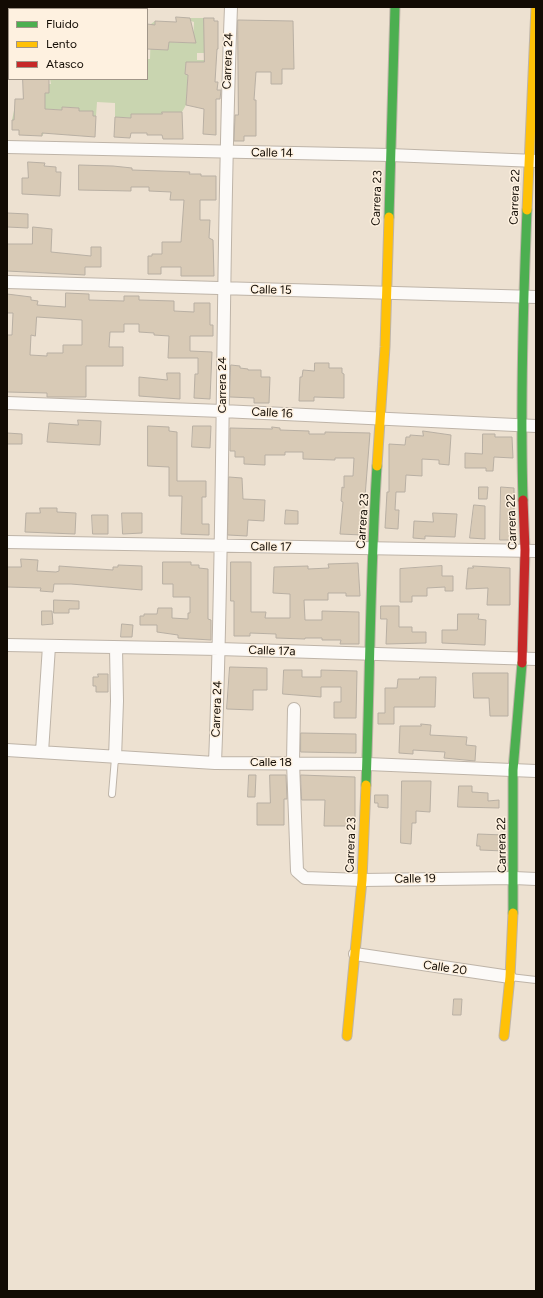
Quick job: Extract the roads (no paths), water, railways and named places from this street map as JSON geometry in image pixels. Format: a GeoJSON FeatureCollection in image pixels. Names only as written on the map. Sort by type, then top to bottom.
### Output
{"type":"FeatureCollection","features":[{"type":"Feature","properties":{"kind":"street","name":"Carrera 24"},"geometry":{"type":"LineString","coordinates":[[215,763],[219,649],[225,152],[231,7]]}},
{"type":"Feature","properties":{"kind":"street","name":"Carrera 23"},"geometry":{"type":"LineString","coordinates":[[347,1036],[362,880],[371,654],[372,549],[382,419],[395,7]]}},
{"type":"Feature","properties":{"kind":"street","name":"Carrera 22"},"geometry":{"type":"LineString","coordinates":[[504,1036],[510,977],[514,878],[513,770],[531,551],[521,425],[524,296],[532,161],[536,7]]}},
{"type":"Feature","properties":{"kind":"street"},"geometry":{"type":"LineString","coordinates":[[7,48],[8,33]]}},
{"type":"Feature","properties":{"kind":"street","name":"Calle 14"},"geometry":{"type":"LineString","coordinates":[[7,147],[390,155],[532,161]]}},
{"type":"Feature","properties":{"kind":"street","name":"Calle 15"},"geometry":{"type":"LineString","coordinates":[[7,282],[536,297]]}},
{"type":"Feature","properties":{"kind":"street","name":"Calle 16"},"geometry":{"type":"LineString","coordinates":[[7,403],[222,411],[536,426]]}},
{"type":"Feature","properties":{"kind":"street","name":"Calle 17"},"geometry":{"type":"LineString","coordinates":[[7,542],[531,551]]}},
{"type":"Feature","properties":{"kind":"street","name":"Calle 17a"},"geometry":{"type":"LineString","coordinates":[[7,645],[219,649],[536,659]]}},
{"type":"Feature","properties":{"kind":"street"},"geometry":{"type":"LineString","coordinates":[[42,752],[49,646]]}},
{"type":"Feature","properties":{"kind":"street"},"geometry":{"type":"LineString","coordinates":[[115,758],[117,701],[116,648]]}},
{"type":"Feature","properties":{"kind":"street"},"geometry":{"type":"LineString","coordinates":[[293,762],[294,709]]}},
{"type":"Feature","properties":{"kind":"street","name":"Calle 18"},"geometry":{"type":"LineString","coordinates":[[7,750],[115,758],[215,763],[293,762],[536,771]]}},
{"type":"Feature","properties":{"kind":"street","name":"Calle 19"},"geometry":{"type":"LineString","coordinates":[[293,762],[296,871],[305,878],[362,880],[536,879]]}},
{"type":"Feature","properties":{"kind":"street","name":"Calle 20"},"geometry":{"type":"LineString","coordinates":[[355,954],[510,977]]}},
{"type":"Feature","properties":{"kind":"lane"},"geometry":{"type":"LineString","coordinates":[[112,794],[115,758]]}},
{"type":"Feature","properties":{"kind":"lane","name":"Calle 20"},"geometry":{"type":"LineString","coordinates":[[510,977],[536,980]]}}]}
